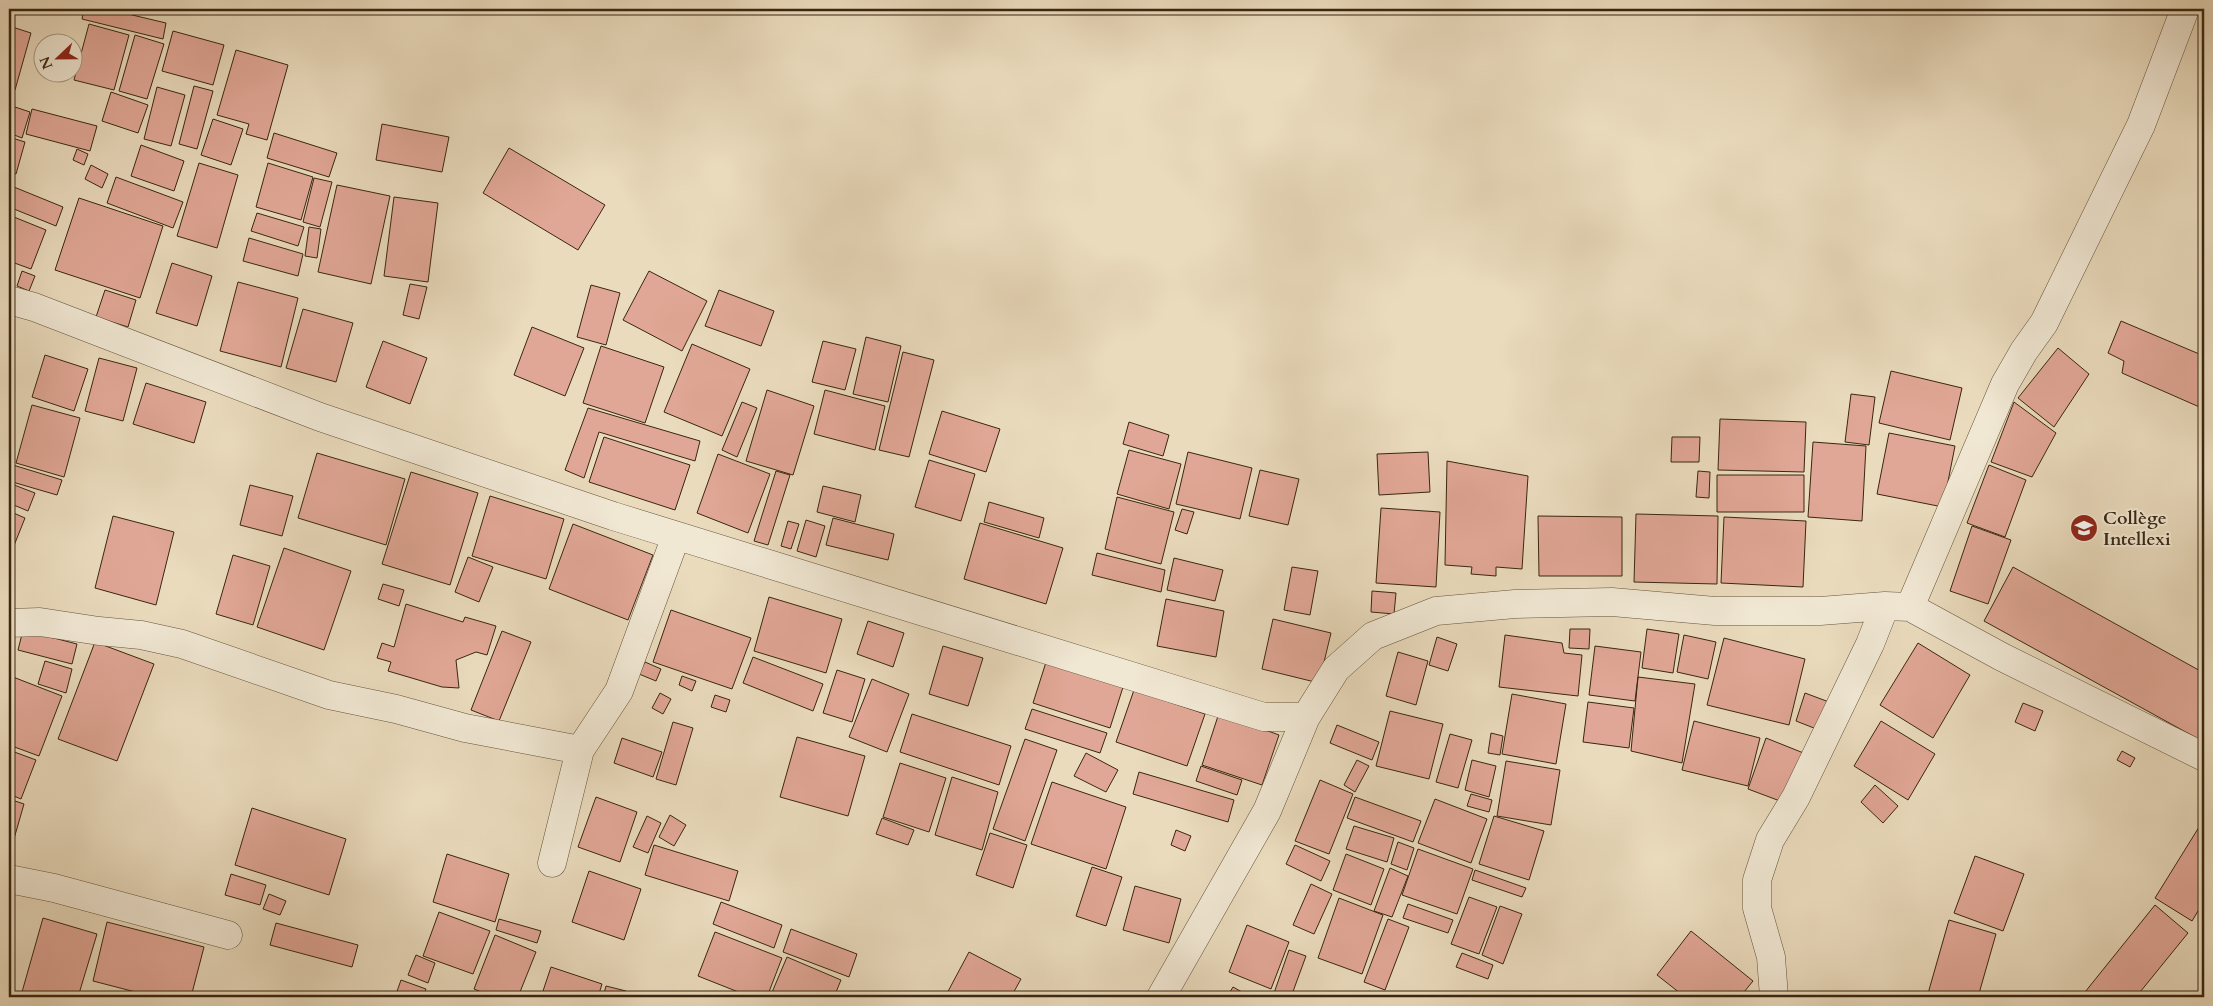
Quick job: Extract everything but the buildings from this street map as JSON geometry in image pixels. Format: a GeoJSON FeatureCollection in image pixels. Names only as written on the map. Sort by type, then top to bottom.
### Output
{"type":"FeatureCollection","features":[{"type":"Feature","properties":{"kind":"street"},"geometry":{"type":"LineString","coordinates":[[1774,997],[1770,957],[1757,908],[1757,880],[1770,840],[1796,797],[1870,644],[1898,607],[2005,384],[2024,351],[2044,323],[2141,125],[2185,9]]}},
{"type":"Feature","properties":{"kind":"street"},"geometry":{"type":"LineString","coordinates":[[9,300],[34,307],[320,417],[676,536],[1264,717],[1306,717]]}},
{"type":"Feature","properties":{"kind":"street"},"geometry":{"type":"LineString","coordinates":[[552,863],[580,750],[619,691],[676,536]]}},
{"type":"Feature","properties":{"kind":"street"},"geometry":{"type":"LineString","coordinates":[[1161,997],[1267,811],[1306,717],[1336,669],[1373,636],[1436,611],[1515,604],[1612,602],[1715,611],[1820,611],[1898,607],[2204,757]]}},
{"type":"Feature","properties":{"kind":"street"},"geometry":{"type":"LineString","coordinates":[[9,623],[40,622],[99,632],[141,635],[182,644],[329,695],[396,709],[465,728],[580,750]]}},
{"type":"Feature","properties":{"kind":"street"},"geometry":{"type":"LineString","coordinates":[[9,879],[54,888],[228,935]]}},
{"type":"Feature","properties":{"kind":"place","name":"Collège Intellexi"},"geometry":{"type":"Point","coordinates":[2084,528]}}]}
